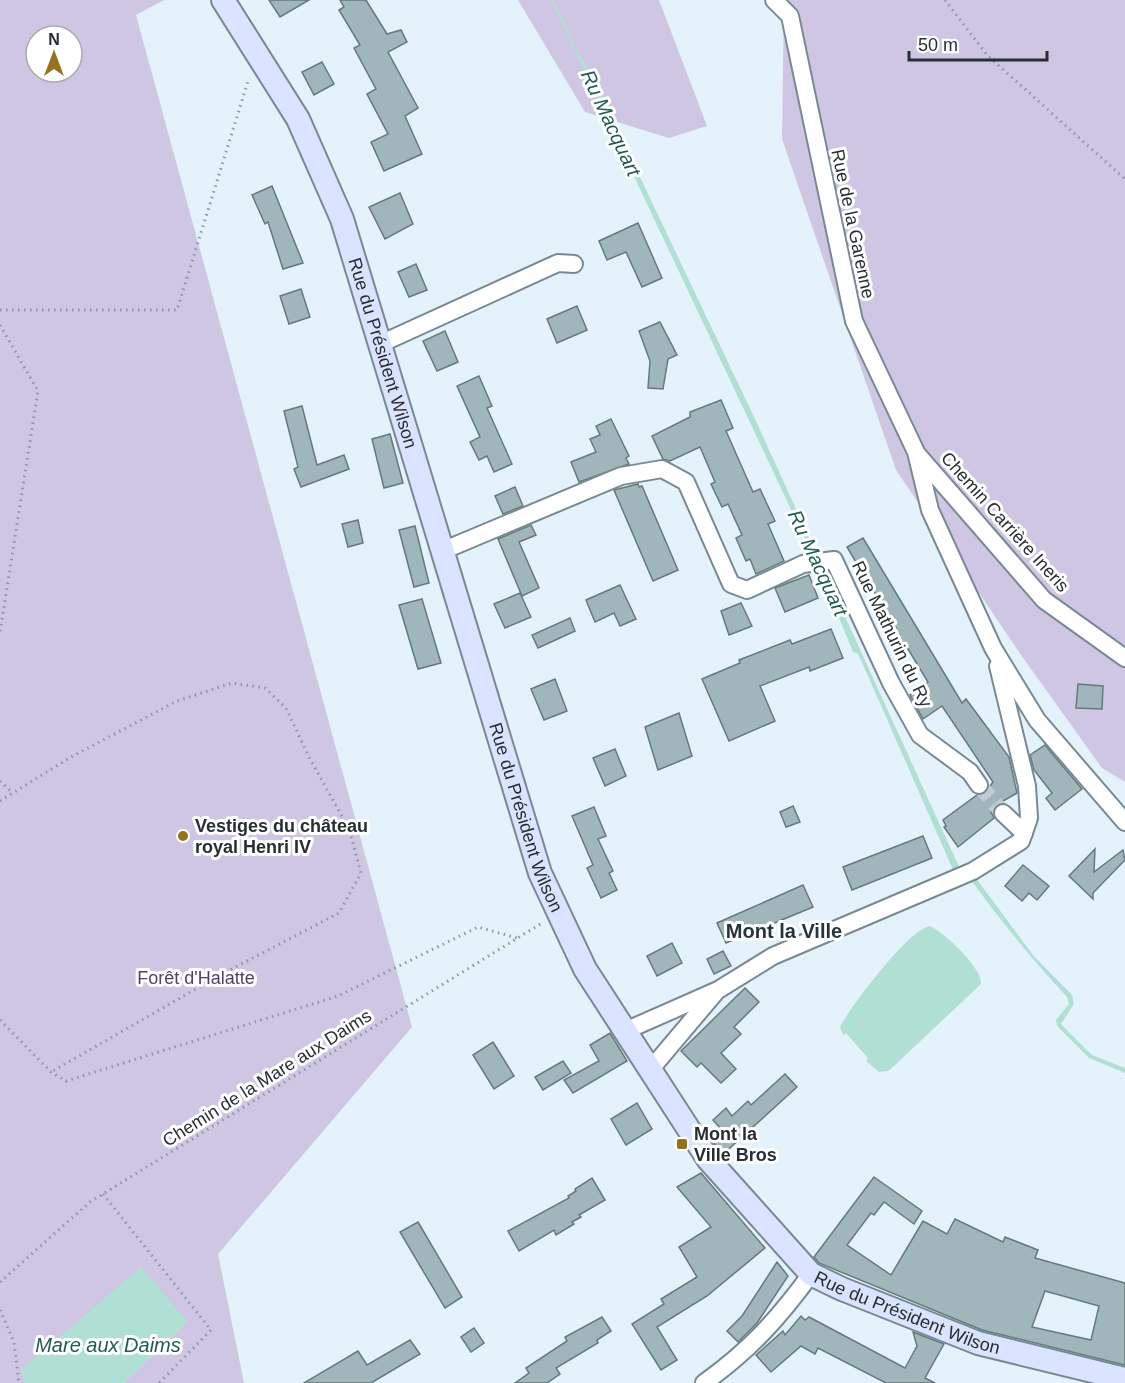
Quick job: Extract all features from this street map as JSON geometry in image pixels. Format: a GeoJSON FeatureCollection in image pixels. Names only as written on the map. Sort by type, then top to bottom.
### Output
{"type":"FeatureCollection","features":[{"type":"Feature","properties":{"kind":"street","name":"Rue du Président Wilson"},"geometry":{"type":"LineString","coordinates":[[223,0],[298,118],[342,219],[540,873],[585,969],[708,1159],[811,1274],[842,1289],[978,1343],[1125,1379]]}},
{"type":"Feature","properties":{"kind":"street","name":"Rue de la Garenne"},"geometry":{"type":"LineString","coordinates":[[774,0],[790,16],[854,321],[916,452]]}},
{"type":"Feature","properties":{"kind":"street"},"geometry":{"type":"LineString","coordinates":[[380,344],[558,263],[574,264]]}},
{"type":"Feature","properties":{"kind":"street"},"geometry":{"type":"LineString","coordinates":[[916,452],[930,510],[993,648],[1037,720],[1125,822]]}},
{"type":"Feature","properties":{"kind":"street","name":"Chemin Carrière Ineris"},"geometry":{"type":"LineString","coordinates":[[916,452],[1044,600],[1125,658]]}},
{"type":"Feature","properties":{"kind":"street","name":"Rue Mathurin du Ry"},"geometry":{"type":"LineString","coordinates":[[442,551],[621,476],[662,469],[686,482],[730,584],[747,590],[803,564],[827,559],[834,560],[891,682],[920,735],[970,772],[979,785]]}},
{"type":"Feature","properties":{"kind":"street"},"geometry":{"type":"LineString","coordinates":[[625,1031],[718,990],[773,956],[973,871],[1021,841],[1029,818],[1027,786],[1018,739],[993,648]]}},
{"type":"Feature","properties":{"kind":"street"},"geometry":{"type":"LineString","coordinates":[[1003,813],[1024,833]]}},
{"type":"Feature","properties":{"kind":"street"},"geometry":{"type":"LineString","coordinates":[[650,1070],[718,990]]}},
{"type":"Feature","properties":{"kind":"street"},"geometry":{"type":"LineString","coordinates":[[704,1383],[736,1360],[773,1325],[811,1274]]}},
{"type":"Feature","properties":{"kind":"path"},"geometry":{"type":"LineString","coordinates":[[945,0],[987,55],[1125,179]]}},
{"type":"Feature","properties":{"kind":"path"},"geometry":{"type":"LineString","coordinates":[[0,310],[177,310],[256,53]]}},
{"type":"Feature","properties":{"kind":"path"},"geometry":{"type":"LineString","coordinates":[[0,325],[38,391],[0,632]]}},
{"type":"Feature","properties":{"kind":"path"},"geometry":{"type":"LineString","coordinates":[[0,801],[71,758],[177,701],[232,682],[265,688],[286,708],[309,758],[349,829],[361,873],[339,913],[222,974],[51,1072]]}},
{"type":"Feature","properties":{"kind":"path"},"geometry":{"type":"LineString","coordinates":[[0,781],[13,793]]}},
{"type":"Feature","properties":{"kind":"path","name":"Chemin de la Mare aux Daims"},"geometry":{"type":"LineString","coordinates":[[0,1282],[90,1202],[558,912]]}},
{"type":"Feature","properties":{"kind":"path"},"geometry":{"type":"LineString","coordinates":[[0,1020],[51,1072],[66,1081],[338,996],[477,927],[518,938]]}},
{"type":"Feature","properties":{"kind":"path"},"geometry":{"type":"LineString","coordinates":[[103,1194],[211,1330],[159,1383]]}},
{"type":"Feature","properties":{"kind":"path"},"geometry":{"type":"LineString","coordinates":[[0,1310],[14,1342],[19,1383]]}},
{"type":"Feature","properties":{"kind":"green space","name":"Forêt d'Halatte"},"geometry":{"type":"Polygon","coordinates":[[[0,0],[164,0],[136,15],[412,1027],[218,1254],[244,1383],[124,1383],[188,1322],[21,1369],[25,1383],[0,1383],[0,0]]]}},
{"type":"Feature","properties":{"kind":"green space"},"geometry":{"type":"Polygon","coordinates":[[[518,0],[659,0],[707,126],[669,138],[585,112],[518,0]]]}},
{"type":"Feature","properties":{"kind":"green space"},"geometry":{"type":"Polygon","coordinates":[[[784,0],[1125,0],[1125,782],[1102,768],[1021,655],[896,470],[782,139],[784,0]]]}},
{"type":"Feature","properties":{"kind":"water","name":"Ru Macquart"},"geometry":{"type":"Polygon","coordinates":[[[551,0],[554,0],[573,43],[591,74],[755,419],[961,871],[954,872],[858,654],[853,652],[820,571],[551,0]]]}},
{"type":"Feature","properties":{"kind":"water"},"geometry":{"type":"Polygon","coordinates":[[[975,877],[1033,955],[1072,995],[1074,1004],[1061,1024],[1092,1055],[1125,1068],[1125,1073],[1089,1058],[1057,1026],[1056,1020],[1069,1004],[1067,997],[1029,955],[971,880],[975,877]]]}},
{"type":"Feature","properties":{"kind":"water"},"geometry":{"type":"Polygon","coordinates":[[[930,926],[945,936],[970,961],[980,977],[981,984],[888,1071],[879,1072],[866,1061],[868,1058],[846,1033],[843,1035],[840,1027],[895,954],[921,930],[930,926]]]}},
{"type":"Feature","properties":{"kind":"water","name":"Mare aux Daims"},"geometry":{"type":"Polygon","coordinates":[[[141,1267],[188,1322],[124,1383],[25,1383],[21,1370],[141,1267]]]}},
{"type":"Feature","properties":{"kind":"building"},"geometry":{"type":"Polygon","coordinates":[[[269,0],[309,0],[280,17],[269,0]]]}},
{"type":"Feature","properties":{"kind":"building"},"geometry":{"type":"Polygon","coordinates":[[[340,0],[366,0],[387,34],[401,30],[407,42],[388,52],[418,108],[405,116],[422,154],[384,171],[371,142],[388,134],[367,94],[376,89],[354,48],[360,45],[339,10],[344,7],[340,0]]]}},
{"type":"Feature","properties":{"kind":"building"},"geometry":{"type":"Polygon","coordinates":[[[322,62],[334,84],[314,95],[302,72],[322,62]]]}},
{"type":"Feature","properties":{"kind":"building"},"geometry":{"type":"Polygon","coordinates":[[[272,186],[303,263],[283,269],[268,222],[265,224],[252,195],[272,186]]]}},
{"type":"Feature","properties":{"kind":"building"},"geometry":{"type":"Polygon","coordinates":[[[400,193],[413,224],[385,239],[369,207],[400,193]]]}},
{"type":"Feature","properties":{"kind":"building"},"geometry":{"type":"Polygon","coordinates":[[[638,223],[662,278],[642,287],[626,252],[607,260],[599,241],[638,223]]]}},
{"type":"Feature","properties":{"kind":"building"},"geometry":{"type":"Polygon","coordinates":[[[416,264],[427,290],[409,297],[398,272],[416,264]]]}},
{"type":"Feature","properties":{"kind":"building"},"geometry":{"type":"Polygon","coordinates":[[[301,289],[310,317],[289,324],[280,296],[301,289]]]}},
{"type":"Feature","properties":{"kind":"building"},"geometry":{"type":"Polygon","coordinates":[[[577,306],[587,330],[557,343],[547,319],[577,306]]]}},
{"type":"Feature","properties":{"kind":"building"},"geometry":{"type":"Polygon","coordinates":[[[660,322],[677,355],[668,359],[663,389],[648,388],[650,361],[639,331],[660,322]]]}},
{"type":"Feature","properties":{"kind":"building"},"geometry":{"type":"Polygon","coordinates":[[[445,331],[458,362],[437,371],[423,341],[445,331]]]}},
{"type":"Feature","properties":{"kind":"building"},"geometry":{"type":"Polygon","coordinates":[[[479,376],[492,406],[487,408],[512,464],[494,472],[487,456],[479,460],[470,442],[480,437],[457,386],[479,376]]]}},
{"type":"Feature","properties":{"kind":"building"},"geometry":{"type":"Polygon","coordinates":[[[721,400],[733,428],[726,431],[753,492],[760,489],[775,521],[768,524],[784,561],[756,574],[750,559],[746,561],[736,538],[742,535],[728,504],[722,507],[711,484],[715,482],[700,447],[670,461],[663,459],[652,436],[690,417],[690,412],[721,400]]]}},
{"type":"Feature","properties":{"kind":"building"},"geometry":{"type":"Polygon","coordinates":[[[302,406],[317,465],[344,455],[349,469],[301,487],[294,469],[298,467],[284,411],[302,406]]]}},
{"type":"Feature","properties":{"kind":"building"},"geometry":{"type":"Polygon","coordinates":[[[611,419],[629,456],[626,458],[629,464],[579,482],[571,462],[596,452],[590,439],[600,435],[596,426],[611,419]]]}},
{"type":"Feature","properties":{"kind":"building"},"geometry":{"type":"Polygon","coordinates":[[[390,434],[403,483],[384,488],[372,439],[390,434]]]}},
{"type":"Feature","properties":{"kind":"building"},"geometry":{"type":"Polygon","coordinates":[[[638,484],[639,487],[642,486],[678,570],[653,581],[614,490],[638,484]]]}},
{"type":"Feature","properties":{"kind":"building"},"geometry":{"type":"Polygon","coordinates":[[[515,487],[523,506],[503,514],[495,496],[515,487]]]}},
{"type":"Feature","properties":{"kind":"building"},"geometry":{"type":"Polygon","coordinates":[[[358,520],[363,543],[348,547],[342,524],[358,520]]]}},
{"type":"Feature","properties":{"kind":"building"},"geometry":{"type":"Polygon","coordinates":[[[531,525],[536,535],[519,542],[539,588],[522,596],[498,539],[531,525]]]}},
{"type":"Feature","properties":{"kind":"building"},"geometry":{"type":"Polygon","coordinates":[[[415,526],[429,583],[414,587],[399,530],[415,526]]]}},
{"type":"Feature","properties":{"kind":"building"},"geometry":{"type":"Polygon","coordinates":[[[863,538],[962,703],[966,699],[1009,757],[1017,793],[996,805],[991,812],[994,818],[958,847],[944,827],[946,826],[943,820],[977,795],[985,793],[993,782],[942,706],[923,719],[910,695],[928,682],[905,644],[900,646],[891,631],[896,628],[870,585],[865,588],[855,572],[860,569],[847,547],[863,538]]]}},
{"type":"Feature","properties":{"kind":"building"},"geometry":{"type":"Polygon","coordinates":[[[809,575],[818,598],[785,612],[775,588],[809,575]]]}},
{"type":"Feature","properties":{"kind":"building"},"geometry":{"type":"Polygon","coordinates":[[[620,585],[636,619],[620,626],[614,613],[595,622],[586,600],[620,585]]]}},
{"type":"Feature","properties":{"kind":"building"},"geometry":{"type":"Polygon","coordinates":[[[520,593],[531,617],[505,628],[494,604],[520,593]]]}},
{"type":"Feature","properties":{"kind":"building"},"geometry":{"type":"Polygon","coordinates":[[[422,599],[441,663],[418,669],[399,605],[422,599]]]}},
{"type":"Feature","properties":{"kind":"building"},"geometry":{"type":"Polygon","coordinates":[[[741,603],[752,626],[729,635],[721,611],[741,603]]]}},
{"type":"Feature","properties":{"kind":"building"},"geometry":{"type":"Polygon","coordinates":[[[570,618],[575,631],[538,648],[532,635],[570,618]]]}},
{"type":"Feature","properties":{"kind":"building"},"geometry":{"type":"Polygon","coordinates":[[[831,629],[843,658],[810,671],[809,667],[760,686],[775,721],[729,741],[702,679],[740,663],[739,660],[790,640],[792,644],[831,629]]]}},
{"type":"Feature","properties":{"kind":"building"},"geometry":{"type":"Polygon","coordinates":[[[555,679],[567,711],[544,720],[531,689],[555,679]]]}},
{"type":"Feature","properties":{"kind":"building"},"geometry":{"type":"Polygon","coordinates":[[[1078,684],[1103,686],[1102,709],[1076,708],[1078,684]]]}},
{"type":"Feature","properties":{"kind":"building"},"geometry":{"type":"Polygon","coordinates":[[[679,713],[692,756],[658,770],[645,727],[679,713]]]}},
{"type":"Feature","properties":{"kind":"building"},"geometry":{"type":"Polygon","coordinates":[[[1045,745],[1082,789],[1055,810],[1046,798],[1052,793],[1034,770],[1030,755],[1045,745]]]}},
{"type":"Feature","properties":{"kind":"building"},"geometry":{"type":"Polygon","coordinates":[[[615,749],[626,776],[605,786],[593,758],[615,749]]]}},
{"type":"Feature","properties":{"kind":"building"},"geometry":{"type":"Polygon","coordinates":[[[793,806],[800,822],[786,827],[780,812],[793,806]]]}},
{"type":"Feature","properties":{"kind":"building"},"geometry":{"type":"Polygon","coordinates":[[[594,807],[606,836],[598,839],[613,871],[609,873],[617,890],[601,898],[587,868],[593,865],[572,816],[594,807]]]}},
{"type":"Feature","properties":{"kind":"building"},"geometry":{"type":"Polygon","coordinates":[[[923,836],[932,858],[852,890],[843,867],[923,836]]]}},
{"type":"Feature","properties":{"kind":"building"},"geometry":{"type":"Polygon","coordinates":[[[1095,849],[1094,872],[1123,850],[1125,860],[1093,893],[1093,899],[1069,876],[1095,849]]]}},
{"type":"Feature","properties":{"kind":"building"},"geometry":{"type":"Polygon","coordinates":[[[1023,865],[1049,886],[1037,900],[1029,893],[1022,901],[1005,886],[1023,865]]]}},
{"type":"Feature","properties":{"kind":"building"},"geometry":{"type":"Polygon","coordinates":[[[803,885],[813,907],[726,943],[717,923],[803,885]]]}},
{"type":"Feature","properties":{"kind":"building"},"geometry":{"type":"Polygon","coordinates":[[[672,943],[682,963],[657,976],[647,956],[672,943]]]}},
{"type":"Feature","properties":{"kind":"building"},"geometry":{"type":"Polygon","coordinates":[[[723,951],[731,966],[714,974],[707,959],[723,951]]]}},
{"type":"Feature","properties":{"kind":"building"},"geometry":{"type":"Polygon","coordinates":[[[745,988],[759,1002],[734,1027],[741,1034],[721,1053],[736,1069],[721,1083],[701,1063],[697,1067],[681,1051],[745,988]]]}},
{"type":"Feature","properties":{"kind":"building"},"geometry":{"type":"Polygon","coordinates":[[[610,1033],[627,1061],[573,1093],[564,1080],[599,1061],[590,1045],[610,1033]]]}},
{"type":"Feature","properties":{"kind":"building"},"geometry":{"type":"Polygon","coordinates":[[[493,1042],[514,1076],[494,1089],[473,1055],[493,1042]]]}},
{"type":"Feature","properties":{"kind":"building"},"geometry":{"type":"Polygon","coordinates":[[[563,1061],[571,1073],[543,1090],[535,1077],[563,1061]]]}},
{"type":"Feature","properties":{"kind":"building"},"geometry":{"type":"Polygon","coordinates":[[[785,1074],[797,1087],[722,1155],[712,1140],[722,1130],[713,1120],[726,1108],[732,1116],[748,1101],[751,1105],[785,1074]]]}},
{"type":"Feature","properties":{"kind":"building"},"geometry":{"type":"Polygon","coordinates":[[[637,1103],[652,1129],[626,1145],[611,1119],[637,1103]]]}},
{"type":"Feature","properties":{"kind":"building"},"geometry":{"type":"Polygon","coordinates":[[[701,1173],[765,1248],[707,1296],[657,1327],[677,1360],[661,1370],[632,1324],[664,1304],[661,1299],[697,1277],[679,1247],[711,1227],[677,1187],[701,1173]]]}},
{"type":"Feature","properties":{"kind":"building"},"geometry":{"type":"Polygon","coordinates":[[[874,1177],[922,1211],[914,1224],[884,1202],[874,1215],[871,1213],[847,1245],[891,1275],[923,1221],[947,1234],[955,1219],[1003,1242],[1005,1237],[1038,1250],[1035,1258],[1125,1283],[1125,1365],[982,1330],[819,1263],[814,1257],[874,1177]],[[1045,1291],[1032,1327],[1091,1340],[1099,1306],[1045,1291]]]}},
{"type":"Feature","properties":{"kind":"building"},"geometry":{"type":"Polygon","coordinates":[[[592,1178],[605,1200],[579,1215],[581,1217],[572,1222],[574,1224],[556,1235],[554,1230],[519,1251],[508,1231],[569,1198],[568,1196],[576,1191],[575,1189],[592,1178]]]}},
{"type":"Feature","properties":{"kind":"building"},"geometry":{"type":"Polygon","coordinates":[[[418,1222],[462,1297],[445,1308],[400,1232],[418,1222]]]}},
{"type":"Feature","properties":{"kind":"building"},"geometry":{"type":"Polygon","coordinates":[[[777,1262],[788,1276],[757,1323],[738,1342],[727,1331],[742,1316],[777,1262]]]}},
{"type":"Feature","properties":{"kind":"building"},"geometry":{"type":"Polygon","coordinates":[[[801,1316],[805,1320],[809,1317],[905,1368],[917,1346],[913,1332],[944,1344],[925,1378],[935,1383],[886,1383],[818,1348],[815,1354],[801,1346],[771,1372],[756,1355],[783,1331],[785,1335],[801,1316]]]}},
{"type":"Feature","properties":{"kind":"building"},"geometry":{"type":"Polygon","coordinates":[[[602,1317],[611,1331],[597,1340],[598,1343],[556,1368],[560,1374],[547,1383],[515,1383],[529,1373],[526,1368],[567,1341],[565,1337],[602,1317]]]}},
{"type":"Feature","properties":{"kind":"building"},"geometry":{"type":"Polygon","coordinates":[[[474,1328],[484,1343],[471,1352],[461,1337],[474,1328]]]}},
{"type":"Feature","properties":{"kind":"building"},"geometry":{"type":"Polygon","coordinates":[[[410,1340],[420,1354],[371,1383],[304,1383],[358,1351],[367,1365],[410,1340]]]}},
{"type":"Feature","properties":{"kind":"tunnel"},"geometry":{"type":"LineString","coordinates":[[979,785],[1003,813]]}},
{"type":"Feature","properties":{"kind":"place","name":"Vestiges du château royal Henri IV"},"geometry":{"type":"Point","coordinates":[183,836]}},
{"type":"Feature","properties":{"kind":"place","name":"Mont la Ville Bros"},"geometry":{"type":"Point","coordinates":[682,1144]}},
{"type":"Feature","properties":{"kind":"district","name":"Mont la Ville"},"geometry":{"type":"Point","coordinates":[784,931]}}]}
